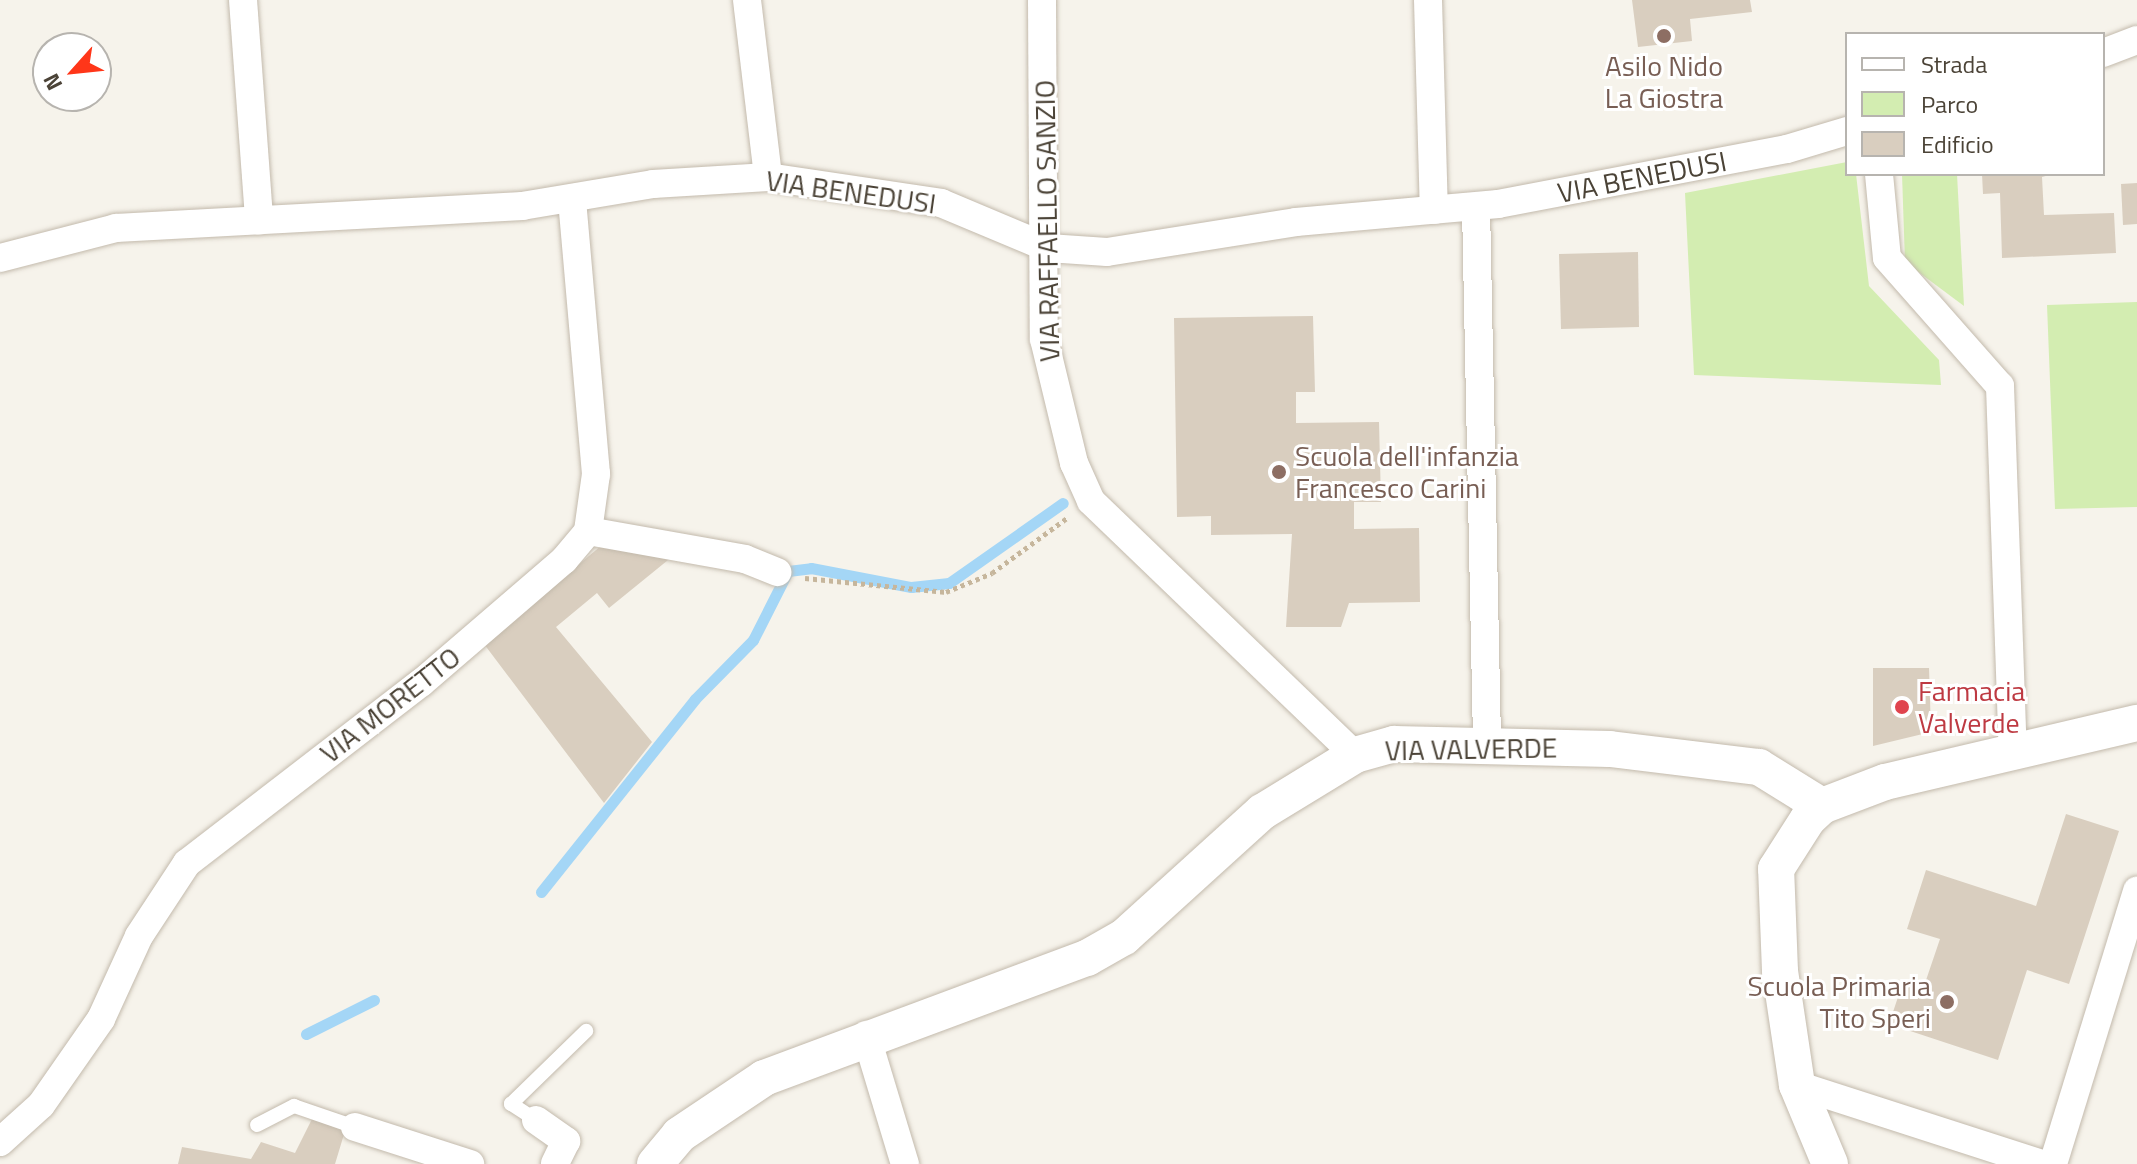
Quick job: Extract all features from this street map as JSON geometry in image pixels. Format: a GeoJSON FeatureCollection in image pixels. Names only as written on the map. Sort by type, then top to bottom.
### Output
{"type":"FeatureCollection","features":[{"type":"Feature","properties":{"kind":"street"},"geometry":{"type":"LineString","coordinates":[[243,0],[259,220]]}},
{"type":"Feature","properties":{"kind":"street"},"geometry":{"type":"LineString","coordinates":[[747,0],[768,177]]}},
{"type":"Feature","properties":{"kind":"street","name":"VIA RAFFAELLO SANZIO"},"geometry":{"type":"LineString","coordinates":[[1042,0],[1048,248],[1044,339],[1059,421],[1091,501],[1355,755]]}},
{"type":"Feature","properties":{"kind":"street"},"geometry":{"type":"LineString","coordinates":[[1428,0],[1438,128],[1434,210]]}},
{"type":"Feature","properties":{"kind":"street"},"geometry":{"type":"LineString","coordinates":[[2105,52],[2137,40]]}},
{"type":"Feature","properties":{"kind":"street","name":"VIA BENEDUSI"},"geometry":{"type":"LineString","coordinates":[[0,258],[116,228],[572,200],[653,184],[768,177],[941,203],[1048,248],[1107,252],[1296,222],[1476,207],[1787,149],[1845,132]]}},
{"type":"Feature","properties":{"kind":"street"},"geometry":{"type":"LineString","coordinates":[[1879,176],[1887,258],[2000,386],[2013,750]]}},
{"type":"Feature","properties":{"kind":"street"},"geometry":{"type":"LineString","coordinates":[[572,200],[596,474],[588,531],[745,559],[786,576]]}},
{"type":"Feature","properties":{"kind":"street"},"geometry":{"type":"LineString","coordinates":[[1476,207],[1487,743]]}},
{"type":"Feature","properties":{"kind":"street","name":"VIA MORETTO"},"geometry":{"type":"LineString","coordinates":[[0,1142],[41,1105],[101,1019],[139,936],[187,863],[421,683],[564,560],[588,531]]}},
{"type":"Feature","properties":{"kind":"street"},"geometry":{"type":"LineString","coordinates":[[1830,1164],[1797,1085],[1776,869],[1822,806],[2013,750],[2137,723]]}},
{"type":"Feature","properties":{"kind":"street","name":"VIA VALVERDE"},"geometry":{"type":"LineString","coordinates":[[655,1164],[679,1135],[764,1078],[866,1035],[1087,958],[1124,937],[1262,812],[1355,755],[1394,744],[1487,743],[1759,767],[1822,806]]}},
{"type":"Feature","properties":{"kind":"street"},"geometry":{"type":"LineString","coordinates":[[2053,1164],[2137,891]]}},
{"type":"Feature","properties":{"kind":"street"},"geometry":{"type":"LineString","coordinates":[[866,1035],[905,1164]]}},
{"type":"Feature","properties":{"kind":"street"},"geometry":{"type":"LineString","coordinates":[[1797,1085],[2041,1164]]}},
{"type":"Feature","properties":{"kind":"street"},"geometry":{"type":"LineString","coordinates":[[536,1120],[566,1141],[555,1164]]}},
{"type":"Feature","properties":{"kind":"street"},"geometry":{"type":"LineString","coordinates":[[355,1127],[470,1164]]}},
{"type":"Feature","properties":{"kind":"lane"},"geometry":{"type":"LineString","coordinates":[[536,1120],[511,1104],[586,1031]]}},
{"type":"Feature","properties":{"kind":"lane"},"geometry":{"type":"LineString","coordinates":[[257,1125],[294,1106],[355,1127]]}},
{"type":"Feature","properties":{"kind":"path"},"geometry":{"type":"LineString","coordinates":[[786,576],[946,592],[992,573],[1076,512]]}},
{"type":"Feature","properties":{"kind":"green space"},"geometry":{"type":"Polygon","coordinates":[[[1845,162],[1845,176],[1856,176],[1869,286],[1939,360],[1941,385],[1694,375],[1685,193],[1845,162]]]}},
{"type":"Feature","properties":{"kind":"green space"},"geometry":{"type":"Polygon","coordinates":[[[1902,176],[1957,176],[1964,306],[1905,262],[1902,176]]]}},
{"type":"Feature","properties":{"kind":"green space"},"geometry":{"type":"Polygon","coordinates":[[[2137,302],[2137,507],[2055,509],[2047,305],[2137,302]]]}},
{"type":"Feature","properties":{"kind":"building"},"geometry":{"type":"Polygon","coordinates":[[[1632,0],[1750,0],[1752,12],[1690,19],[1692,41],[1638,47],[1632,0]]]}},
{"type":"Feature","properties":{"kind":"building"},"geometry":{"type":"Polygon","coordinates":[[[1982,176],[2046,176],[2042,177],[2044,215],[2114,213],[2116,253],[2002,258],[2000,193],[1983,194],[1982,176]]]}},
{"type":"Feature","properties":{"kind":"building"},"geometry":{"type":"Polygon","coordinates":[[[2137,183],[2137,224],[2123,225],[2121,184],[2137,183]]]}},
{"type":"Feature","properties":{"kind":"building"},"geometry":{"type":"Polygon","coordinates":[[[1638,252],[1639,327],[1561,329],[1559,254],[1638,252]]]}},
{"type":"Feature","properties":{"kind":"building"},"geometry":{"type":"Polygon","coordinates":[[[1313,316],[1315,392],[1296,392],[1296,423],[1379,422],[1381,502],[1354,502],[1354,529],[1419,528],[1420,602],[1349,603],[1341,627],[1286,627],[1292,534],[1211,535],[1211,516],[1177,517],[1174,318],[1313,316]]]}},
{"type":"Feature","properties":{"kind":"building"},"geometry":{"type":"Polygon","coordinates":[[[602,545],[673,556],[609,608],[597,593],[556,627],[652,742],[604,803],[484,644],[602,545]]]}},
{"type":"Feature","properties":{"kind":"building"},"geometry":{"type":"Polygon","coordinates":[[[1873,668],[1929,668],[1931,732],[1873,746],[1873,668]]]}},
{"type":"Feature","properties":{"kind":"building"},"geometry":{"type":"Polygon","coordinates":[[[2066,814],[2119,831],[2069,984],[2027,970],[1998,1060],[1889,1024],[1903,982],[1923,989],[1940,939],[1907,929],[1926,870],[2036,906],[2066,814]]]}},
{"type":"Feature","properties":{"kind":"building"},"geometry":{"type":"Polygon","coordinates":[[[312,1119],[345,1131],[335,1164],[178,1164],[182,1147],[251,1159],[261,1142],[295,1153],[312,1119]]]}},
{"type":"Feature","properties":{"kind":"waterway"},"geometry":{"type":"LineString","coordinates":[[541,892],[695,699],[753,640],[788,571],[811,568],[911,587],[949,583],[1063,503]]}},
{"type":"Feature","properties":{"kind":"waterway"},"geometry":{"type":"LineString","coordinates":[[306,1034],[374,1000]]}},
{"type":"Feature","properties":{"kind":"place","name":"Asilo Nido La Giostra"},"geometry":{"type":"Point","coordinates":[1664,36]}},
{"type":"Feature","properties":{"kind":"place","name":"Scuola dell'infanzia Francesco Carini"},"geometry":{"type":"Point","coordinates":[1279,472]}},
{"type":"Feature","properties":{"kind":"place","name":"Farmacia Valverde"},"geometry":{"type":"Point","coordinates":[1902,707]}},
{"type":"Feature","properties":{"kind":"place","name":"Scuola Primaria Tito Speri"},"geometry":{"type":"Point","coordinates":[1947,1002]}}]}
